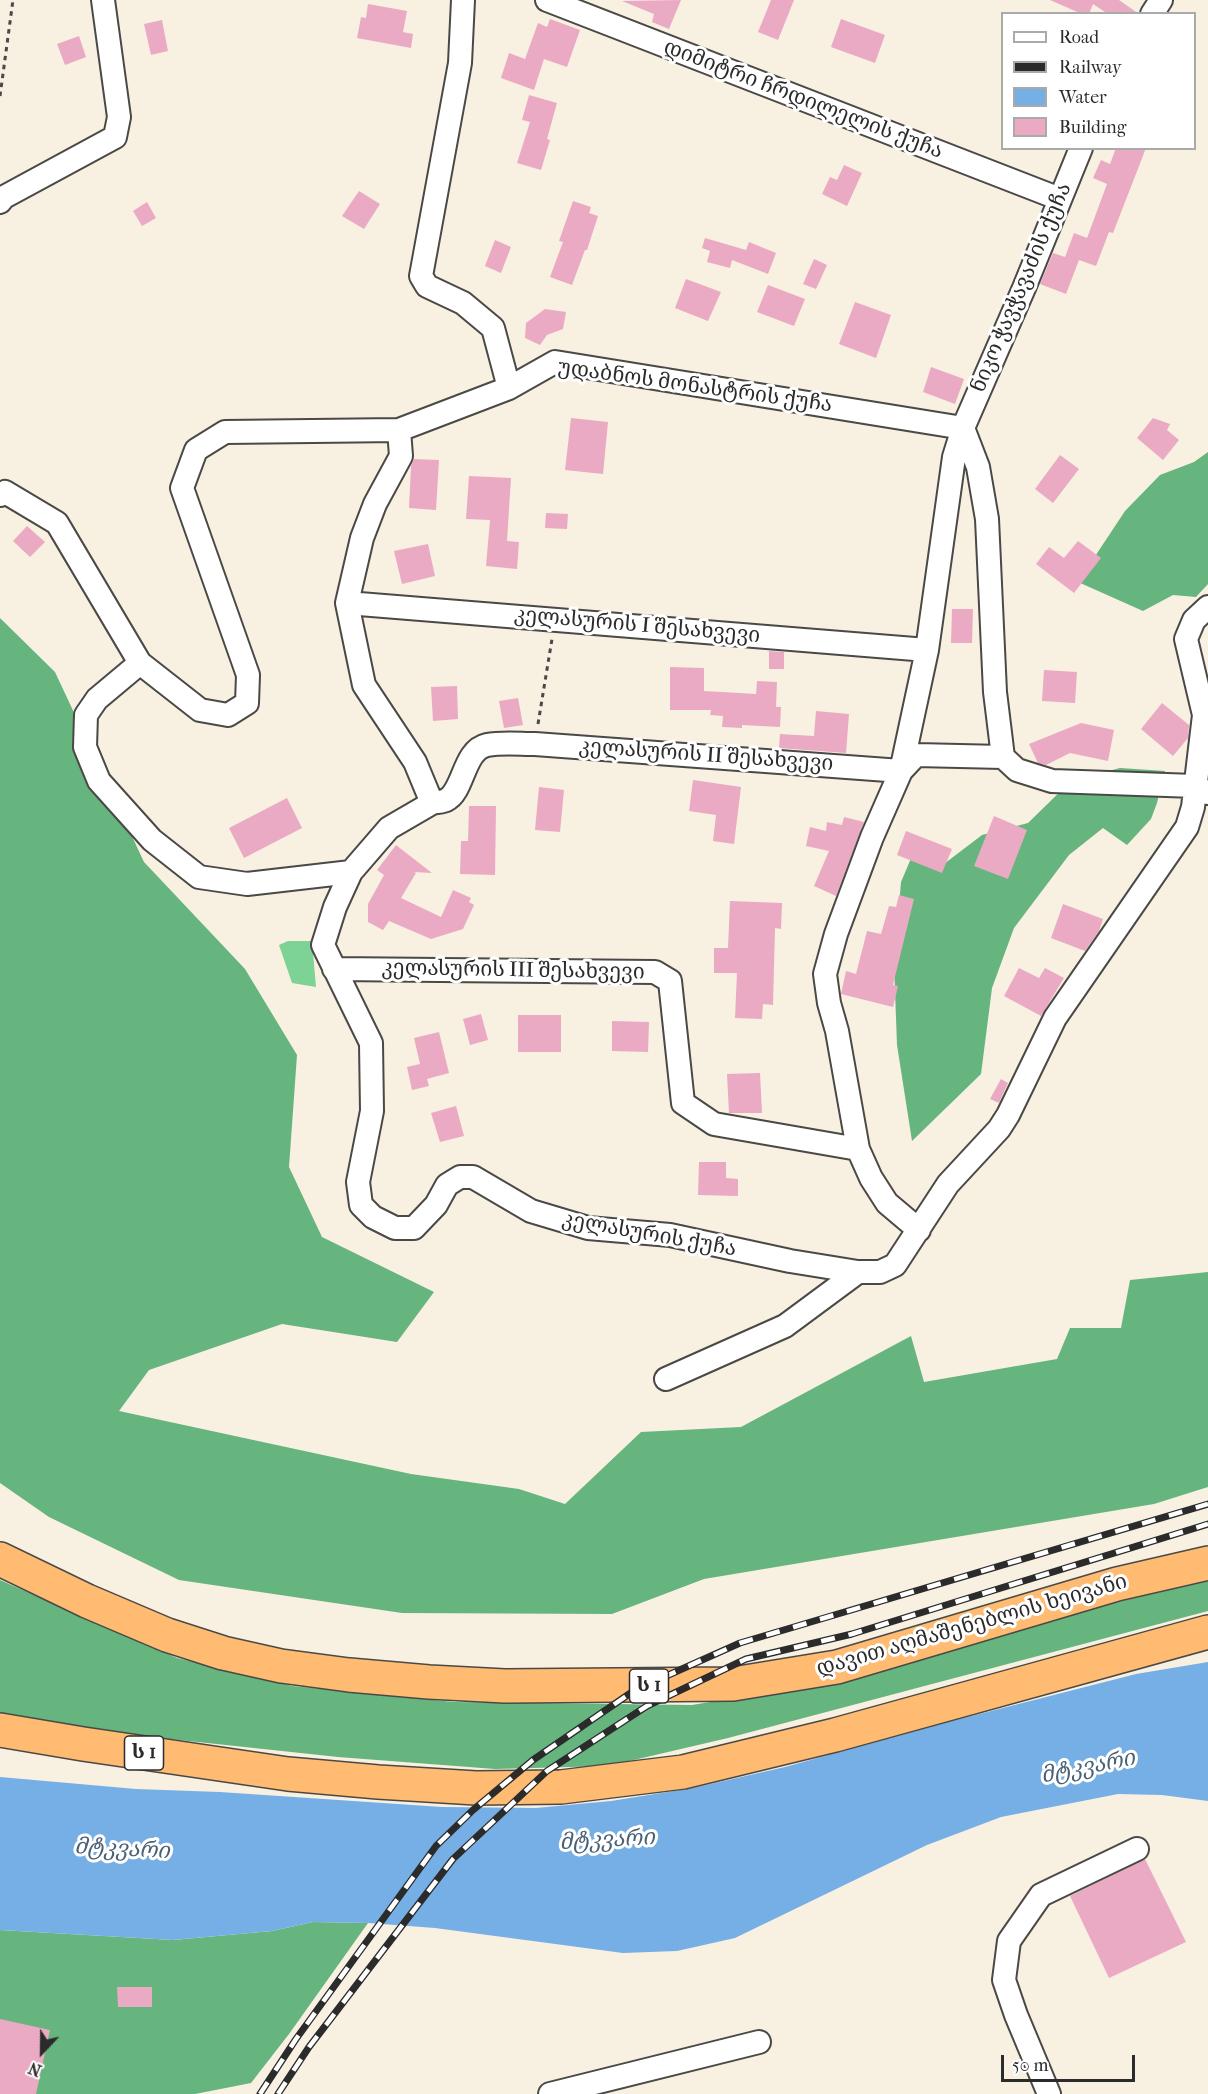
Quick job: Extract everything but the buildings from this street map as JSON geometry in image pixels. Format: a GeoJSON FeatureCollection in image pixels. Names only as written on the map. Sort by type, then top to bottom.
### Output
{"type":"FeatureCollection","features":[{"type":"Feature","properties":{"kind":"highway","name":"დავით აღმაშენებლის ხეივანი"},"geometry":{"type":"LineString","coordinates":[[0,1559],[87,1601],[167,1635],[223,1653],[281,1666],[349,1675],[505,1686],[732,1684],[837,1667],[1117,1584],[1208,1563]]}},
{"type":"Feature","properties":{"kind":"highway","name":"ს 1"},"geometry":{"type":"LineString","coordinates":[[0,1730],[288,1774],[476,1788],[561,1787],[682,1772],[835,1735],[1208,1632]]}},
{"type":"Feature","properties":{"kind":"street"},"geometry":{"type":"LineString","coordinates":[[0,202],[4,197],[115,137],[119,117],[103,0]]}},
{"type":"Feature","properties":{"kind":"street"},"geometry":{"type":"LineString","coordinates":[[463,0],[460,63],[421,276],[428,286],[464,303],[493,328],[509,388]]}},
{"type":"Feature","properties":{"kind":"street","name":"დიმიტრი ჩრდილელის ქუჩა"},"geometry":{"type":"LineString","coordinates":[[547,0],[1060,199]]}},
{"type":"Feature","properties":{"kind":"street","name":"ნიკო ჭავჭავაძის ქუჩა"},"geometry":{"type":"LineString","coordinates":[[919,1230],[887,1203],[871,1178],[858,1149],[825,974],[836,934],[900,771],[927,650],[954,457],[963,428],[1024,288],[1080,150]]}},
{"type":"Feature","properties":{"kind":"street","name":"უდაბნოს მონასტრის ქუჩა"},"geometry":{"type":"LineString","coordinates":[[0,495],[5,492],[57,523],[140,663],[200,710],[228,715],[247,703],[248,675],[182,488],[195,450],[225,432],[399,430],[509,388],[555,362],[963,428]]}},
{"type":"Feature","properties":{"kind":"street"},"geometry":{"type":"LineString","coordinates":[[963,428],[978,467],[987,519],[995,692],[1003,758]]}},
{"type":"Feature","properties":{"kind":"street"},"geometry":{"type":"LineString","coordinates":[[399,430],[401,456],[375,504],[362,538],[347,603],[364,685],[415,762],[432,803]]}},
{"type":"Feature","properties":{"kind":"street","name":"კელასურის I შესახვევი"},"geometry":{"type":"LineString","coordinates":[[347,603],[927,650]]}},
{"type":"Feature","properties":{"kind":"street"},"geometry":{"type":"LineString","coordinates":[[919,1230],[948,1184],[999,1129],[1055,1018],[1188,827],[1202,790],[1204,715],[1186,639],[1194,620],[1208,607]]}},
{"type":"Feature","properties":{"kind":"street"},"geometry":{"type":"LineString","coordinates":[[140,663],[97,699],[86,715],[85,747],[99,781],[152,840],[199,877],[247,884],[351,872]]}},
{"type":"Feature","properties":{"kind":"street","name":"კელასურის II შესახვევი"},"geometry":{"type":"LineString","coordinates":[[432,803],[447,800],[455,792],[463,770],[477,750],[485,745],[535,744],[900,771]]}},
{"type":"Feature","properties":{"kind":"street"},"geometry":{"type":"LineString","coordinates":[[900,771],[916,755],[1003,758],[1017,770],[1052,781],[1202,790]]}},
{"type":"Feature","properties":{"kind":"street","name":"კელასურის ქუჩა"},"geometry":{"type":"LineString","coordinates":[[432,803],[389,828],[351,872],[335,907],[323,945],[371,1043],[372,1111],[358,1182],[361,1204],[374,1217],[395,1228],[414,1227],[436,1205],[447,1185],[460,1177],[473,1177],[531,1211],[588,1228],[670,1236],[790,1261],[858,1272],[880,1272],[894,1265],[919,1230]]}},
{"type":"Feature","properties":{"kind":"street","name":"კელასურის III შესახვევი"},"geometry":{"type":"LineString","coordinates":[[334,969],[654,972],[670,981],[683,1103],[714,1124],[858,1149]]}},
{"type":"Feature","properties":{"kind":"street"},"geometry":{"type":"LineString","coordinates":[[666,1379],[785,1326],[858,1272]]}},
{"type":"Feature","properties":{"kind":"street"},"geometry":{"type":"LineString","coordinates":[[1049,2094],[1004,1980],[1009,1941],[1041,1895],[1137,1849]]}},
{"type":"Feature","properties":{"kind":"street"},"geometry":{"type":"LineString","coordinates":[[550,2094],[759,2043]]}},
{"type":"Feature","properties":{"kind":"path"},"geometry":{"type":"LineString","coordinates":[[0,96],[14,0]]}},
{"type":"Feature","properties":{"kind":"path"},"geometry":{"type":"LineString","coordinates":[[535,744],[555,620]]}},
{"type":"Feature","properties":{"kind":"green space"},"geometry":{"type":"Polygon","coordinates":[[[1208,452],[1208,584],[1196,597],[1173,595],[1143,611],[1078,582],[1125,511],[1160,475],[1194,462],[1208,452]]]}},
{"type":"Feature","properties":{"kind":"green space"},"geometry":{"type":"Polygon","coordinates":[[[0,618],[55,672],[144,862],[245,969],[297,1055],[289,1167],[322,1237],[434,1292],[397,1342],[282,1324],[149,1370],[119,1411],[411,1474],[519,1489],[565,1504],[641,1432],[741,1427],[911,1336],[924,1382],[1057,1359],[1070,1328],[1121,1328],[1130,1280],[1208,1272],[1208,1487],[1154,1504],[704,1579],[612,1614],[402,1613],[179,1580],[49,1517],[0,1483],[0,618]]]}},
{"type":"Feature","properties":{"kind":"green space"},"geometry":{"type":"Polygon","coordinates":[[[1120,768],[1165,771],[1151,819],[1127,845],[1103,828],[1069,855],[1014,928],[992,988],[981,1074],[912,1141],[897,1045],[894,964],[901,882],[912,856],[940,867],[982,835],[1028,823],[1071,781],[1120,768]]]}},
{"type":"Feature","properties":{"kind":"green space"},"geometry":{"type":"Polygon","coordinates":[[[288,941],[312,941],[316,987],[292,983],[279,945],[288,941]]]}},
{"type":"Feature","properties":{"kind":"green space"},"geometry":{"type":"Polygon","coordinates":[[[0,1580],[177,1658],[292,1686],[454,1702],[692,1705],[838,1681],[1065,1615],[1208,1580],[1208,1611],[728,1738],[608,1766],[495,1769],[338,1757],[95,1731],[0,1713],[0,1580]]]}},
{"type":"Feature","properties":{"kind":"green space"},"geometry":{"type":"Polygon","coordinates":[[[313,1922],[368,1923],[251,2083],[195,2094],[0,2094],[0,1930],[173,1940],[272,1931],[313,1922]]]}},
{"type":"Feature","properties":{"kind":"water","name":"მტკვარი"},"geometry":{"type":"Polygon","coordinates":[[[1208,1662],[1208,1801],[1162,1795],[1118,1794],[1001,1817],[927,1845],[735,1938],[677,1951],[623,1953],[435,1928],[368,1923],[313,1922],[272,1931],[173,1940],[0,1930],[0,1777],[136,1789],[220,1792],[442,1807],[536,1808],[611,1801],[693,1788],[785,1767],[1136,1674],[1208,1662]]]}},
{"type":"Feature","properties":{"kind":"railway"},"geometry":{"type":"LineString","coordinates":[[260,2094],[296,2039],[436,1846],[473,1810],[533,1760],[635,1690],[740,1643],[1208,1504]]}},
{"type":"Feature","properties":{"kind":"railway"},"geometry":{"type":"LineString","coordinates":[[278,2094],[309,2047],[453,1859],[547,1771],[647,1706],[746,1659],[852,1634],[1208,1524]]}}]}
